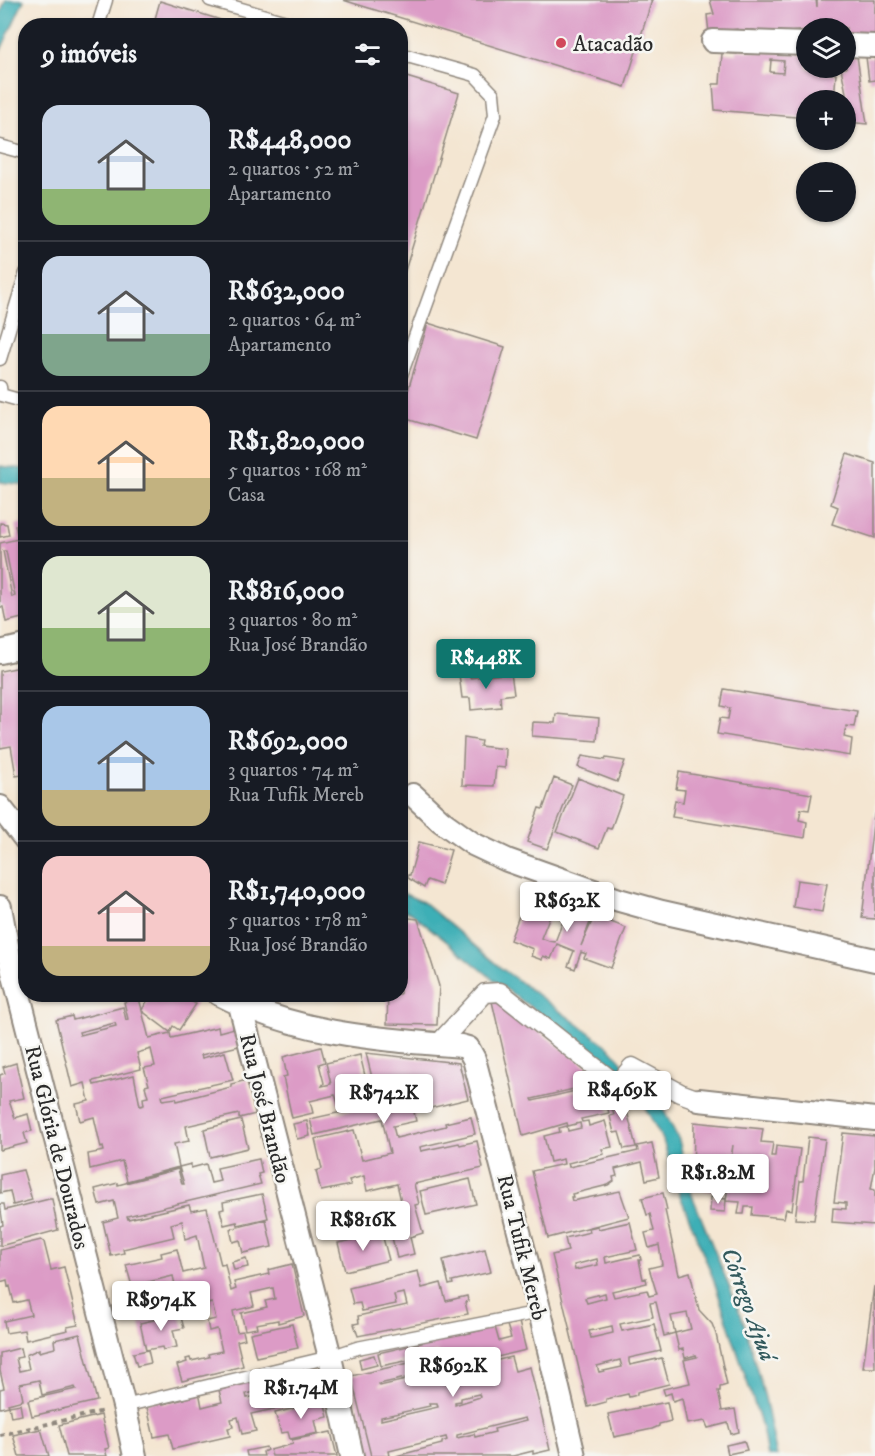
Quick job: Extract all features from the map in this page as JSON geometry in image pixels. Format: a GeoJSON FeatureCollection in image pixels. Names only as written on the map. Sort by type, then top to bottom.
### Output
{"type":"FeatureCollection","features":[{"type":"Feature","properties":{"kind":"street"},"geometry":{"type":"LineString","coordinates":[[713,41],[796,44]]}},
{"type":"Feature","properties":{"kind":"street"},"geometry":{"type":"LineString","coordinates":[[856,45],[875,46]]}},
{"type":"Feature","properties":{"kind":"street"},"geometry":{"type":"LineString","coordinates":[[0,652],[18,648]]}},
{"type":"Feature","properties":{"kind":"street"},"geometry":{"type":"LineString","coordinates":[[413,795],[441,821],[473,844],[507,860],[619,900],[662,912],[875,960]]}},
{"type":"Feature","properties":{"kind":"street"},"geometry":{"type":"LineString","coordinates":[[0,807],[18,830]]}},
{"type":"Feature","properties":{"kind":"street","name":"Rua Glória de Dourados"},"geometry":{"type":"LineString","coordinates":[[0,907],[17,949]]}},
{"type":"Feature","properties":{"kind":"street"},"geometry":{"type":"LineString","coordinates":[[234,1002],[286,1021],[327,1031],[368,1038],[438,1044],[485,993],[500,992],[610,1080],[619,1083],[633,1066],[680,1093],[699,1100],[875,1119]]}},
{"type":"Feature","properties":{"kind":"street","name":"Rua Glória de Dourados"},"geometry":{"type":"LineString","coordinates":[[29,1002],[135,1456]]}},
{"type":"Feature","properties":{"kind":"street","name":"Rua José Brandão"},"geometry":{"type":"LineString","coordinates":[[240,1005],[330,1357],[352,1456]]}},
{"type":"Feature","properties":{"kind":"street","name":"Rua Tufik Mereb"},"geometry":{"type":"LineString","coordinates":[[438,1044],[468,1048],[474,1059],[540,1312],[574,1456]]}},
{"type":"Feature","properties":{"kind":"lane"},"geometry":{"type":"LineString","coordinates":[[100,18],[106,0]]}},
{"type":"Feature","properties":{"kind":"lane"},"geometry":{"type":"LineString","coordinates":[[210,0],[272,18]]}},
{"type":"Feature","properties":{"kind":"lane"},"geometry":{"type":"LineString","coordinates":[[408,56],[475,75],[493,94],[495,116],[408,356]]}},
{"type":"Feature","properties":{"kind":"lane"},"geometry":{"type":"LineString","coordinates":[[0,146],[18,151]]}},
{"type":"Feature","properties":{"kind":"lane"},"geometry":{"type":"LineString","coordinates":[[0,359],[18,299]]}},
{"type":"Feature","properties":{"kind":"lane"},"geometry":{"type":"LineString","coordinates":[[0,387],[1,395],[18,400]]}},
{"type":"Feature","properties":{"kind":"lane"},"geometry":{"type":"LineString","coordinates":[[124,1406],[330,1357],[357,1348],[540,1312]]}},
{"type":"Feature","properties":{"kind":"path"},"geometry":{"type":"LineString","coordinates":[[0,1435],[124,1406]]}},
{"type":"Feature","properties":{"kind":"water"},"geometry":{"type":"Polygon","coordinates":[[[6,0],[24,0],[0,52],[0,14],[6,0]]]}},
{"type":"Feature","properties":{"kind":"water"},"geometry":{"type":"Polygon","coordinates":[[[0,466],[18,468],[18,484],[0,482],[0,466]]]}},
{"type":"Feature","properties":{"kind":"water"},"geometry":{"type":"Polygon","coordinates":[[[408,895],[423,902],[501,968],[609,1047],[664,1111],[679,1140],[692,1195],[744,1323],[765,1398],[777,1456],[767,1456],[762,1427],[713,1278],[675,1183],[663,1140],[643,1104],[609,1065],[499,984],[408,912],[408,895]]]}},
{"type":"Feature","properties":{"kind":"building","name":"Atacadão"},"geometry":{"type":"Polygon","coordinates":[[[343,0],[652,0],[625,87],[408,20],[408,18],[343,0]]]}},
{"type":"Feature","properties":{"kind":"building"},"geometry":{"type":"Polygon","coordinates":[[[710,0],[816,0],[817,7],[817,0],[875,0],[875,35],[856,36],[856,18],[796,18],[796,31],[789,32],[754,32],[754,30],[738,31],[737,29],[709,33],[707,15],[714,14],[710,0]]]}},
{"type":"Feature","properties":{"kind":"building"},"geometry":{"type":"Polygon","coordinates":[[[160,1],[215,18],[155,18],[160,1]]]}},
{"type":"Feature","properties":{"kind":"building"},"geometry":{"type":"Polygon","coordinates":[[[737,50],[796,54],[796,78],[836,78],[835,90],[796,90],[796,117],[715,110],[713,84],[720,84],[722,53],[737,54],[737,50]],[[771,60],[770,72],[783,73],[784,61],[771,60]]]}},
{"type":"Feature","properties":{"kind":"building"},"geometry":{"type":"Polygon","coordinates":[[[857,56],[867,124],[856,123],[856,90],[845,90],[843,78],[856,78],[857,56]]]}},
{"type":"Feature","properties":{"kind":"building"},"geometry":{"type":"Polygon","coordinates":[[[866,57],[875,57],[875,80],[869,81],[866,57]]]}},
{"type":"Feature","properties":{"kind":"building"},"geometry":{"type":"Polygon","coordinates":[[[408,77],[459,93],[408,261],[408,77]]]}},
{"type":"Feature","properties":{"kind":"building"},"geometry":{"type":"Polygon","coordinates":[[[428,323],[505,347],[476,440],[408,419],[408,390],[428,323]]]}},
{"type":"Feature","properties":{"kind":"building"},"geometry":{"type":"Polygon","coordinates":[[[847,454],[875,463],[875,538],[832,524],[838,507],[831,504],[847,454]]]}},
{"type":"Feature","properties":{"kind":"building"},"geometry":{"type":"Polygon","coordinates":[[[0,523],[7,524],[9,535],[0,537],[0,523]]]}},
{"type":"Feature","properties":{"kind":"building"},"geometry":{"type":"Polygon","coordinates":[[[18,539],[18,619],[6,622],[3,607],[0,607],[0,543],[18,539]],[[3,551],[12,597],[15,596],[6,551],[3,551]]]}},
{"type":"Feature","properties":{"kind":"building"},"geometry":{"type":"Polygon","coordinates":[[[18,668],[18,776],[16,776],[11,746],[0,748],[0,671],[18,668]]]}},
{"type":"Feature","properties":{"kind":"building"},"geometry":{"type":"Polygon","coordinates":[[[470,673],[470,678],[511,673],[514,694],[500,696],[501,707],[471,710],[470,698],[462,698],[459,674],[470,673]]]}},
{"type":"Feature","properties":{"kind":"building"},"geometry":{"type":"Polygon","coordinates":[[[724,689],[857,711],[854,727],[846,726],[844,737],[852,739],[850,756],[717,734],[720,718],[728,719],[730,708],[721,706],[724,689]]]}},
{"type":"Feature","properties":{"kind":"building"},"geometry":{"type":"Polygon","coordinates":[[[556,714],[599,718],[597,741],[532,736],[533,722],[555,723],[556,714]]]}},
{"type":"Feature","properties":{"kind":"building"},"geometry":{"type":"Polygon","coordinates":[[[464,738],[481,741],[480,746],[506,749],[505,768],[496,767],[494,786],[462,785],[464,738]]]}},
{"type":"Feature","properties":{"kind":"building"},"geometry":{"type":"Polygon","coordinates":[[[582,756],[625,761],[617,782],[578,767],[582,756]]]}},
{"type":"Feature","properties":{"kind":"building"},"geometry":{"type":"Polygon","coordinates":[[[679,772],[812,794],[809,810],[801,809],[799,820],[807,822],[805,838],[672,817],[675,800],[683,802],[685,790],[676,789],[679,772]]]}},
{"type":"Feature","properties":{"kind":"building"},"geometry":{"type":"Polygon","coordinates":[[[554,778],[572,785],[547,849],[527,842],[539,808],[543,809],[554,778]]]}},
{"type":"Feature","properties":{"kind":"building"},"geometry":{"type":"Polygon","coordinates":[[[578,778],[623,796],[611,829],[607,828],[599,848],[557,832],[578,778]]]}},
{"type":"Feature","properties":{"kind":"building"},"geometry":{"type":"Polygon","coordinates":[[[875,816],[875,919],[862,918],[875,816]]]}},
{"type":"Feature","properties":{"kind":"building"},"geometry":{"type":"Polygon","coordinates":[[[419,842],[451,850],[441,885],[427,880],[424,888],[408,878],[419,842]]]}},
{"type":"Feature","properties":{"kind":"building"},"geometry":{"type":"Polygon","coordinates":[[[797,880],[827,884],[822,912],[793,907],[797,880]]]}},
{"type":"Feature","properties":{"kind":"building"},"geometry":{"type":"Polygon","coordinates":[[[528,892],[555,903],[541,938],[549,941],[555,942],[568,908],[592,917],[581,946],[593,919],[599,922],[601,918],[626,928],[611,968],[584,958],[586,954],[581,952],[575,969],[568,966],[574,951],[557,944],[551,959],[543,956],[542,960],[531,956],[533,949],[510,940],[528,892]]]}},
{"type":"Feature","properties":{"kind":"building"},"geometry":{"type":"Polygon","coordinates":[[[408,918],[418,919],[439,986],[437,1025],[387,1024],[388,1002],[408,1002],[408,918]]]}},
{"type":"Feature","properties":{"kind":"building"},"geometry":{"type":"Polygon","coordinates":[[[491,997],[607,1081],[532,1099],[533,1101],[601,1085],[609,1113],[581,1119],[582,1122],[588,1121],[589,1126],[605,1121],[612,1147],[602,1149],[604,1154],[568,1163],[569,1167],[638,1151],[637,1146],[652,1143],[659,1177],[646,1180],[642,1162],[615,1169],[617,1176],[613,1177],[614,1181],[608,1185],[572,1194],[573,1197],[571,1197],[572,1201],[620,1191],[629,1217],[548,1238],[532,1171],[564,1164],[563,1159],[550,1162],[544,1136],[560,1132],[559,1128],[567,1126],[568,1131],[581,1128],[580,1123],[568,1126],[567,1123],[523,1136],[491,997]]]}},
{"type":"Feature","properties":{"kind":"building"},"geometry":{"type":"Polygon","coordinates":[[[124,1002],[140,1002],[142,1010],[147,1002],[192,1002],[196,1004],[179,1030],[173,1026],[170,1032],[142,1011],[149,1038],[170,1033],[171,1038],[218,1027],[219,1032],[234,1028],[239,1046],[201,1055],[202,1058],[225,1052],[233,1080],[162,1096],[163,1100],[176,1098],[177,1101],[231,1087],[231,1084],[247,1080],[256,1114],[239,1118],[239,1114],[186,1126],[189,1141],[174,1144],[179,1167],[127,1181],[122,1161],[90,1169],[88,1154],[104,1151],[103,1147],[101,1148],[94,1117],[80,1121],[76,1104],[89,1101],[85,1083],[72,1087],[56,1020],[72,1016],[73,1020],[123,1007],[126,1020],[128,1019],[124,1002]],[[115,1023],[79,1032],[80,1035],[116,1026],[115,1023]],[[151,1049],[137,1053],[141,1069],[93,1081],[94,1085],[134,1075],[140,1106],[144,1105],[143,1098],[148,1097],[145,1086],[149,1085],[144,1068],[155,1066],[151,1049]]]}},
{"type":"Feature","properties":{"kind":"building"},"geometry":{"type":"Polygon","coordinates":[[[321,1047],[325,1062],[319,1064],[324,1083],[322,1086],[331,1084],[326,1063],[360,1055],[366,1080],[348,1084],[350,1091],[374,1086],[366,1053],[459,1063],[468,1099],[414,1112],[416,1121],[393,1126],[396,1138],[446,1126],[445,1123],[471,1117],[475,1134],[420,1147],[421,1151],[477,1141],[483,1168],[414,1184],[419,1204],[415,1205],[423,1233],[410,1237],[414,1254],[397,1258],[389,1225],[406,1222],[397,1184],[367,1191],[364,1176],[349,1180],[351,1185],[321,1191],[316,1171],[322,1169],[315,1139],[354,1130],[362,1160],[390,1153],[382,1119],[314,1135],[310,1119],[378,1104],[377,1100],[342,1109],[341,1102],[338,1103],[335,1095],[310,1101],[313,1113],[292,1118],[283,1077],[287,1076],[283,1057],[321,1047]]]}},
{"type":"Feature","properties":{"kind":"building"},"geometry":{"type":"Polygon","coordinates":[[[16,1063],[24,1098],[9,1101],[15,1118],[28,1114],[32,1131],[24,1133],[27,1143],[0,1150],[0,1075],[5,1073],[3,1067],[16,1063]]]}},
{"type":"Feature","properties":{"kind":"building"},"geometry":{"type":"Polygon","coordinates":[[[623,1095],[636,1147],[624,1149],[619,1132],[614,1133],[610,1116],[614,1115],[609,1098],[623,1095]]]}},
{"type":"Feature","properties":{"kind":"building"},"geometry":{"type":"Polygon","coordinates":[[[241,1120],[248,1148],[210,1157],[204,1129],[241,1120]]]}},
{"type":"Feature","properties":{"kind":"building"},"geometry":{"type":"Polygon","coordinates":[[[307,1121],[310,1136],[297,1139],[293,1124],[307,1121]]]}},
{"type":"Feature","properties":{"kind":"building"},"geometry":{"type":"Polygon","coordinates":[[[694,1122],[763,1129],[761,1142],[773,1143],[771,1156],[775,1156],[776,1146],[800,1149],[792,1210],[786,1209],[784,1218],[752,1215],[753,1207],[745,1207],[744,1214],[738,1214],[740,1202],[726,1201],[733,1145],[726,1187],[713,1186],[713,1191],[693,1189],[694,1122]]]}},
{"type":"Feature","properties":{"kind":"building"},"geometry":{"type":"Polygon","coordinates":[[[843,1133],[875,1136],[875,1167],[871,1189],[875,1190],[875,1225],[832,1222],[833,1208],[846,1209],[846,1203],[834,1202],[843,1133]]]}},
{"type":"Feature","properties":{"kind":"building"},"geometry":{"type":"Polygon","coordinates":[[[808,1137],[825,1139],[814,1220],[795,1219],[800,1181],[803,1181],[808,1137]]]}},
{"type":"Feature","properties":{"kind":"building"},"geometry":{"type":"Polygon","coordinates":[[[259,1159],[262,1173],[258,1174],[261,1184],[127,1216],[128,1219],[189,1205],[191,1211],[207,1208],[221,1265],[225,1264],[231,1291],[236,1289],[234,1282],[269,1274],[268,1270],[292,1264],[304,1316],[278,1323],[278,1320],[256,1324],[257,1328],[245,1330],[241,1313],[267,1307],[265,1301],[275,1299],[273,1288],[251,1293],[254,1306],[233,1311],[237,1332],[243,1331],[245,1339],[237,1341],[243,1366],[182,1381],[177,1365],[187,1362],[186,1359],[190,1358],[191,1361],[209,1357],[208,1354],[222,1351],[217,1329],[209,1331],[207,1321],[216,1319],[212,1303],[181,1310],[173,1276],[132,1286],[126,1265],[162,1257],[161,1253],[177,1249],[183,1273],[204,1268],[197,1235],[185,1239],[182,1221],[171,1224],[174,1237],[123,1249],[124,1253],[111,1256],[103,1222],[118,1218],[114,1201],[99,1205],[95,1189],[178,1169],[182,1184],[184,1184],[179,1167],[191,1164],[191,1168],[206,1164],[211,1183],[220,1181],[217,1168],[259,1159]]]}},
{"type":"Feature","properties":{"kind":"building"},"geometry":{"type":"Polygon","coordinates":[[[23,1170],[32,1200],[13,1205],[10,1191],[0,1193],[0,1175],[23,1170]]]}},
{"type":"Feature","properties":{"kind":"building"},"geometry":{"type":"Polygon","coordinates":[[[470,1179],[476,1204],[426,1215],[420,1191],[470,1179]]]}},
{"type":"Feature","properties":{"kind":"building"},"geometry":{"type":"Polygon","coordinates":[[[663,1193],[679,1275],[690,1272],[699,1310],[712,1324],[716,1334],[727,1385],[720,1387],[718,1391],[722,1411],[735,1409],[739,1432],[731,1434],[728,1423],[708,1428],[705,1421],[687,1424],[682,1398],[673,1401],[671,1393],[665,1395],[663,1389],[690,1383],[684,1360],[697,1357],[696,1355],[685,1358],[683,1349],[679,1350],[675,1333],[664,1336],[656,1302],[650,1303],[653,1317],[620,1324],[622,1331],[654,1324],[661,1351],[629,1358],[629,1362],[630,1365],[662,1358],[669,1384],[637,1392],[637,1395],[629,1397],[628,1394],[606,1399],[606,1402],[588,1407],[552,1255],[568,1251],[565,1238],[590,1232],[589,1228],[598,1226],[598,1229],[630,1222],[637,1250],[605,1257],[606,1263],[640,1255],[643,1279],[646,1278],[647,1283],[612,1291],[614,1297],[647,1290],[649,1296],[657,1294],[649,1268],[662,1265],[659,1245],[649,1248],[645,1233],[654,1231],[650,1214],[647,1215],[642,1198],[663,1193]],[[597,1259],[574,1265],[575,1270],[598,1265],[597,1259]],[[605,1293],[585,1298],[587,1303],[606,1298],[605,1293]],[[687,1313],[671,1316],[675,1333],[691,1329],[687,1313]],[[612,1326],[589,1331],[591,1338],[613,1333],[612,1326]],[[620,1360],[597,1366],[599,1372],[622,1367],[620,1360]]]}},
{"type":"Feature","properties":{"kind":"building"},"geometry":{"type":"Polygon","coordinates":[[[262,1194],[268,1218],[238,1225],[237,1222],[224,1225],[220,1210],[224,1209],[223,1202],[262,1194]]]}},
{"type":"Feature","properties":{"kind":"building"},"geometry":{"type":"Polygon","coordinates":[[[711,1197],[726,1199],[725,1212],[710,1211],[711,1197]]]}},
{"type":"Feature","properties":{"kind":"building"},"geometry":{"type":"Polygon","coordinates":[[[52,1199],[58,1230],[0,1246],[0,1226],[3,1225],[0,1204],[4,1204],[5,1210],[52,1199]]]}},
{"type":"Feature","properties":{"kind":"building"},"geometry":{"type":"Polygon","coordinates":[[[266,1220],[272,1247],[243,1253],[240,1240],[233,1242],[230,1229],[266,1220]]]}},
{"type":"Feature","properties":{"kind":"building"},"geometry":{"type":"Polygon","coordinates":[[[382,1234],[389,1260],[345,1271],[338,1243],[382,1234]]]}},
{"type":"Feature","properties":{"kind":"building"},"geometry":{"type":"Polygon","coordinates":[[[41,1240],[44,1242],[51,1270],[64,1267],[78,1325],[67,1327],[68,1330],[26,1340],[24,1330],[6,1333],[4,1321],[31,1315],[27,1300],[14,1303],[7,1280],[0,1282],[0,1250],[41,1240]]]}},
{"type":"Feature","properties":{"kind":"building"},"geometry":{"type":"Polygon","coordinates":[[[485,1249],[491,1272],[452,1281],[453,1284],[449,1285],[443,1260],[485,1249]]]}},
{"type":"Feature","properties":{"kind":"building"},"geometry":{"type":"Polygon","coordinates":[[[246,1258],[248,1267],[234,1270],[232,1262],[246,1258]]]}},
{"type":"Feature","properties":{"kind":"building"},"geometry":{"type":"Polygon","coordinates":[[[418,1271],[422,1288],[441,1283],[446,1301],[467,1296],[468,1301],[465,1302],[468,1314],[358,1336],[354,1324],[359,1323],[358,1316],[407,1305],[404,1293],[394,1295],[396,1304],[362,1311],[360,1303],[353,1304],[349,1288],[418,1271]]]}},
{"type":"Feature","properties":{"kind":"building"},"geometry":{"type":"Polygon","coordinates":[[[874,1286],[875,1368],[863,1368],[874,1286]]]}},
{"type":"Feature","properties":{"kind":"building"},"geometry":{"type":"Polygon","coordinates":[[[180,1314],[184,1328],[173,1330],[177,1347],[146,1350],[140,1323],[180,1314]]]}},
{"type":"Feature","properties":{"kind":"building"},"geometry":{"type":"Polygon","coordinates":[[[519,1322],[526,1350],[489,1359],[490,1362],[511,1357],[515,1371],[530,1367],[550,1450],[513,1456],[396,1456],[442,1444],[447,1440],[446,1437],[389,1451],[390,1456],[371,1456],[351,1376],[409,1363],[409,1365],[439,1355],[438,1352],[433,1353],[434,1355],[381,1366],[378,1353],[422,1343],[422,1339],[464,1329],[465,1334],[495,1327],[499,1341],[511,1338],[507,1325],[519,1322]],[[478,1361],[442,1370],[443,1375],[479,1364],[478,1361]],[[431,1372],[379,1384],[380,1386],[432,1374],[431,1372]],[[479,1394],[461,1398],[461,1401],[455,1402],[455,1405],[480,1397],[479,1394]],[[429,1403],[430,1406],[381,1417],[381,1420],[438,1407],[437,1403],[429,1403]],[[525,1418],[457,1435],[457,1438],[474,1434],[475,1437],[495,1432],[494,1429],[526,1421],[525,1418]]]}},
{"type":"Feature","properties":{"kind":"building"},"geometry":{"type":"Polygon","coordinates":[[[292,1324],[298,1348],[256,1357],[250,1333],[292,1324]]]}},
{"type":"Feature","properties":{"kind":"building"},"geometry":{"type":"Polygon","coordinates":[[[80,1334],[97,1401],[32,1416],[28,1400],[76,1389],[75,1387],[42,1395],[39,1380],[20,1384],[23,1400],[0,1408],[0,1389],[4,1388],[0,1371],[0,1353],[20,1348],[22,1357],[16,1358],[19,1371],[29,1369],[26,1355],[39,1349],[39,1352],[55,1348],[54,1340],[80,1334]]]}},
{"type":"Feature","properties":{"kind":"building"},"geometry":{"type":"Polygon","coordinates":[[[148,1350],[151,1363],[137,1366],[133,1353],[148,1350]]]}},
{"type":"Feature","properties":{"kind":"building"},"geometry":{"type":"Polygon","coordinates":[[[374,1355],[377,1365],[361,1369],[359,1359],[374,1355]]]}},
{"type":"Feature","properties":{"kind":"building"},"geometry":{"type":"Polygon","coordinates":[[[287,1370],[292,1388],[307,1384],[311,1401],[251,1414],[256,1431],[242,1434],[238,1417],[231,1419],[233,1427],[228,1428],[230,1436],[173,1449],[169,1434],[154,1437],[146,1403],[162,1399],[163,1404],[185,1399],[184,1394],[199,1391],[202,1407],[222,1402],[218,1386],[287,1370]],[[273,1388],[246,1394],[247,1398],[274,1392],[273,1388]]]}},
{"type":"Feature","properties":{"kind":"building"},"geometry":{"type":"Polygon","coordinates":[[[324,1401],[328,1417],[315,1420],[318,1433],[290,1439],[288,1432],[281,1433],[275,1413],[324,1401]]]}},
{"type":"Feature","properties":{"kind":"building"},"geometry":{"type":"Polygon","coordinates":[[[667,1402],[671,1421],[659,1424],[652,1429],[614,1437],[608,1414],[667,1402]]]}},
{"type":"Feature","properties":{"kind":"building"},"geometry":{"type":"Polygon","coordinates":[[[20,1404],[22,1415],[11,1417],[9,1406],[20,1404]]]}},
{"type":"Feature","properties":{"kind":"building"},"geometry":{"type":"Polygon","coordinates":[[[101,1415],[109,1448],[105,1449],[107,1456],[67,1456],[59,1425],[101,1415]]]}},
{"type":"Feature","properties":{"kind":"building"},"geometry":{"type":"Polygon","coordinates":[[[41,1429],[49,1456],[19,1456],[13,1435],[41,1429]]]}},
{"type":"Feature","properties":{"kind":"building"},"geometry":{"type":"Polygon","coordinates":[[[331,1432],[337,1456],[272,1456],[270,1450],[293,1444],[292,1440],[331,1432]]]}},
{"type":"Feature","properties":{"kind":"building"},"geometry":{"type":"Polygon","coordinates":[[[744,1441],[747,1450],[728,1454],[726,1445],[744,1441]]]}},
{"type":"Feature","properties":{"kind":"building"},"geometry":{"type":"Polygon","coordinates":[[[266,1447],[267,1450],[263,1452],[264,1456],[247,1456],[246,1451],[266,1447]]]}},
{"type":"Feature","properties":{"kind":"place","name":"Atacadão"},"geometry":{"type":"Point","coordinates":[561,43]}},
{"type":"Feature","properties":{"kind":"water label","name":"Córrego Ajuá"},"geometry":{"type":"Point","coordinates":[749,1304]}}]}
